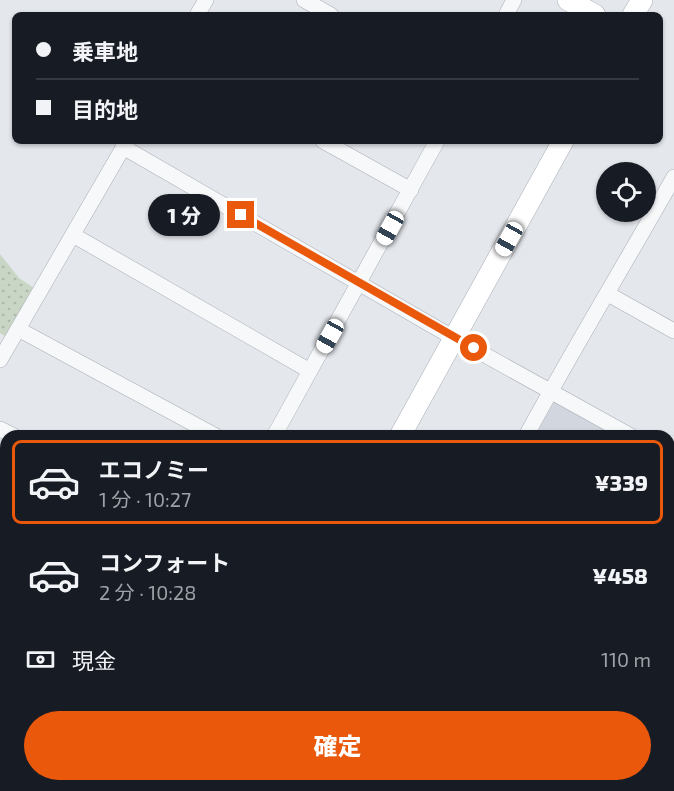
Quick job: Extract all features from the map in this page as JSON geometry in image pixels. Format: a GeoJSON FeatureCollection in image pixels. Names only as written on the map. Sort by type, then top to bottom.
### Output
{"type":"FeatureCollection","features":[{"type":"Feature","properties":{"kind":"street"},"geometry":{"type":"LineString","coordinates":[[304,0],[326,12]]}},
{"type":"Feature","properties":{"kind":"street"},"geometry":{"type":"LineString","coordinates":[[568,0],[590,12]]}},
{"type":"Feature","properties":{"kind":"street"},"geometry":{"type":"LineString","coordinates":[[0,360],[125,144],[359,284],[620,430]]}},
{"type":"Feature","properties":{"kind":"street"},"geometry":{"type":"LineString","coordinates":[[328,144],[411,190]]}},
{"type":"Feature","properties":{"kind":"street"},"geometry":{"type":"LineString","coordinates":[[277,430],[435,144]]}},
{"type":"Feature","properties":{"kind":"street"},"geometry":{"type":"LineString","coordinates":[[403,430],[561,144]]}},
{"type":"Feature","properties":{"kind":"street"},"geometry":{"type":"LineString","coordinates":[[529,430],[608,294],[667,204],[674,177]]}},
{"type":"Feature","properties":{"kind":"street"},"geometry":{"type":"LineString","coordinates":[[73,235],[310,371]]}},
{"type":"Feature","properties":{"kind":"street"},"geometry":{"type":"LineString","coordinates":[[608,294],[674,331]]}},
{"type":"Feature","properties":{"kind":"street"},"geometry":{"type":"LineString","coordinates":[[18,329],[205,430]]}},
{"type":"Feature","properties":{"kind":"shaded area"},"geometry":{"type":"Polygon","coordinates":[[[555,400],[607,430],[538,430],[555,400]]]}},
{"type":"Feature","properties":{"kind":"green space"},"geometry":{"type":"Polygon","coordinates":[[[0,254],[19,278],[40,292],[11,340],[0,333],[0,254]]]}},
{"type":"Feature","properties":{"kind":"route"},"geometry":{"type":"LineString","coordinates":[[241,215],[474,348]]}}]}
